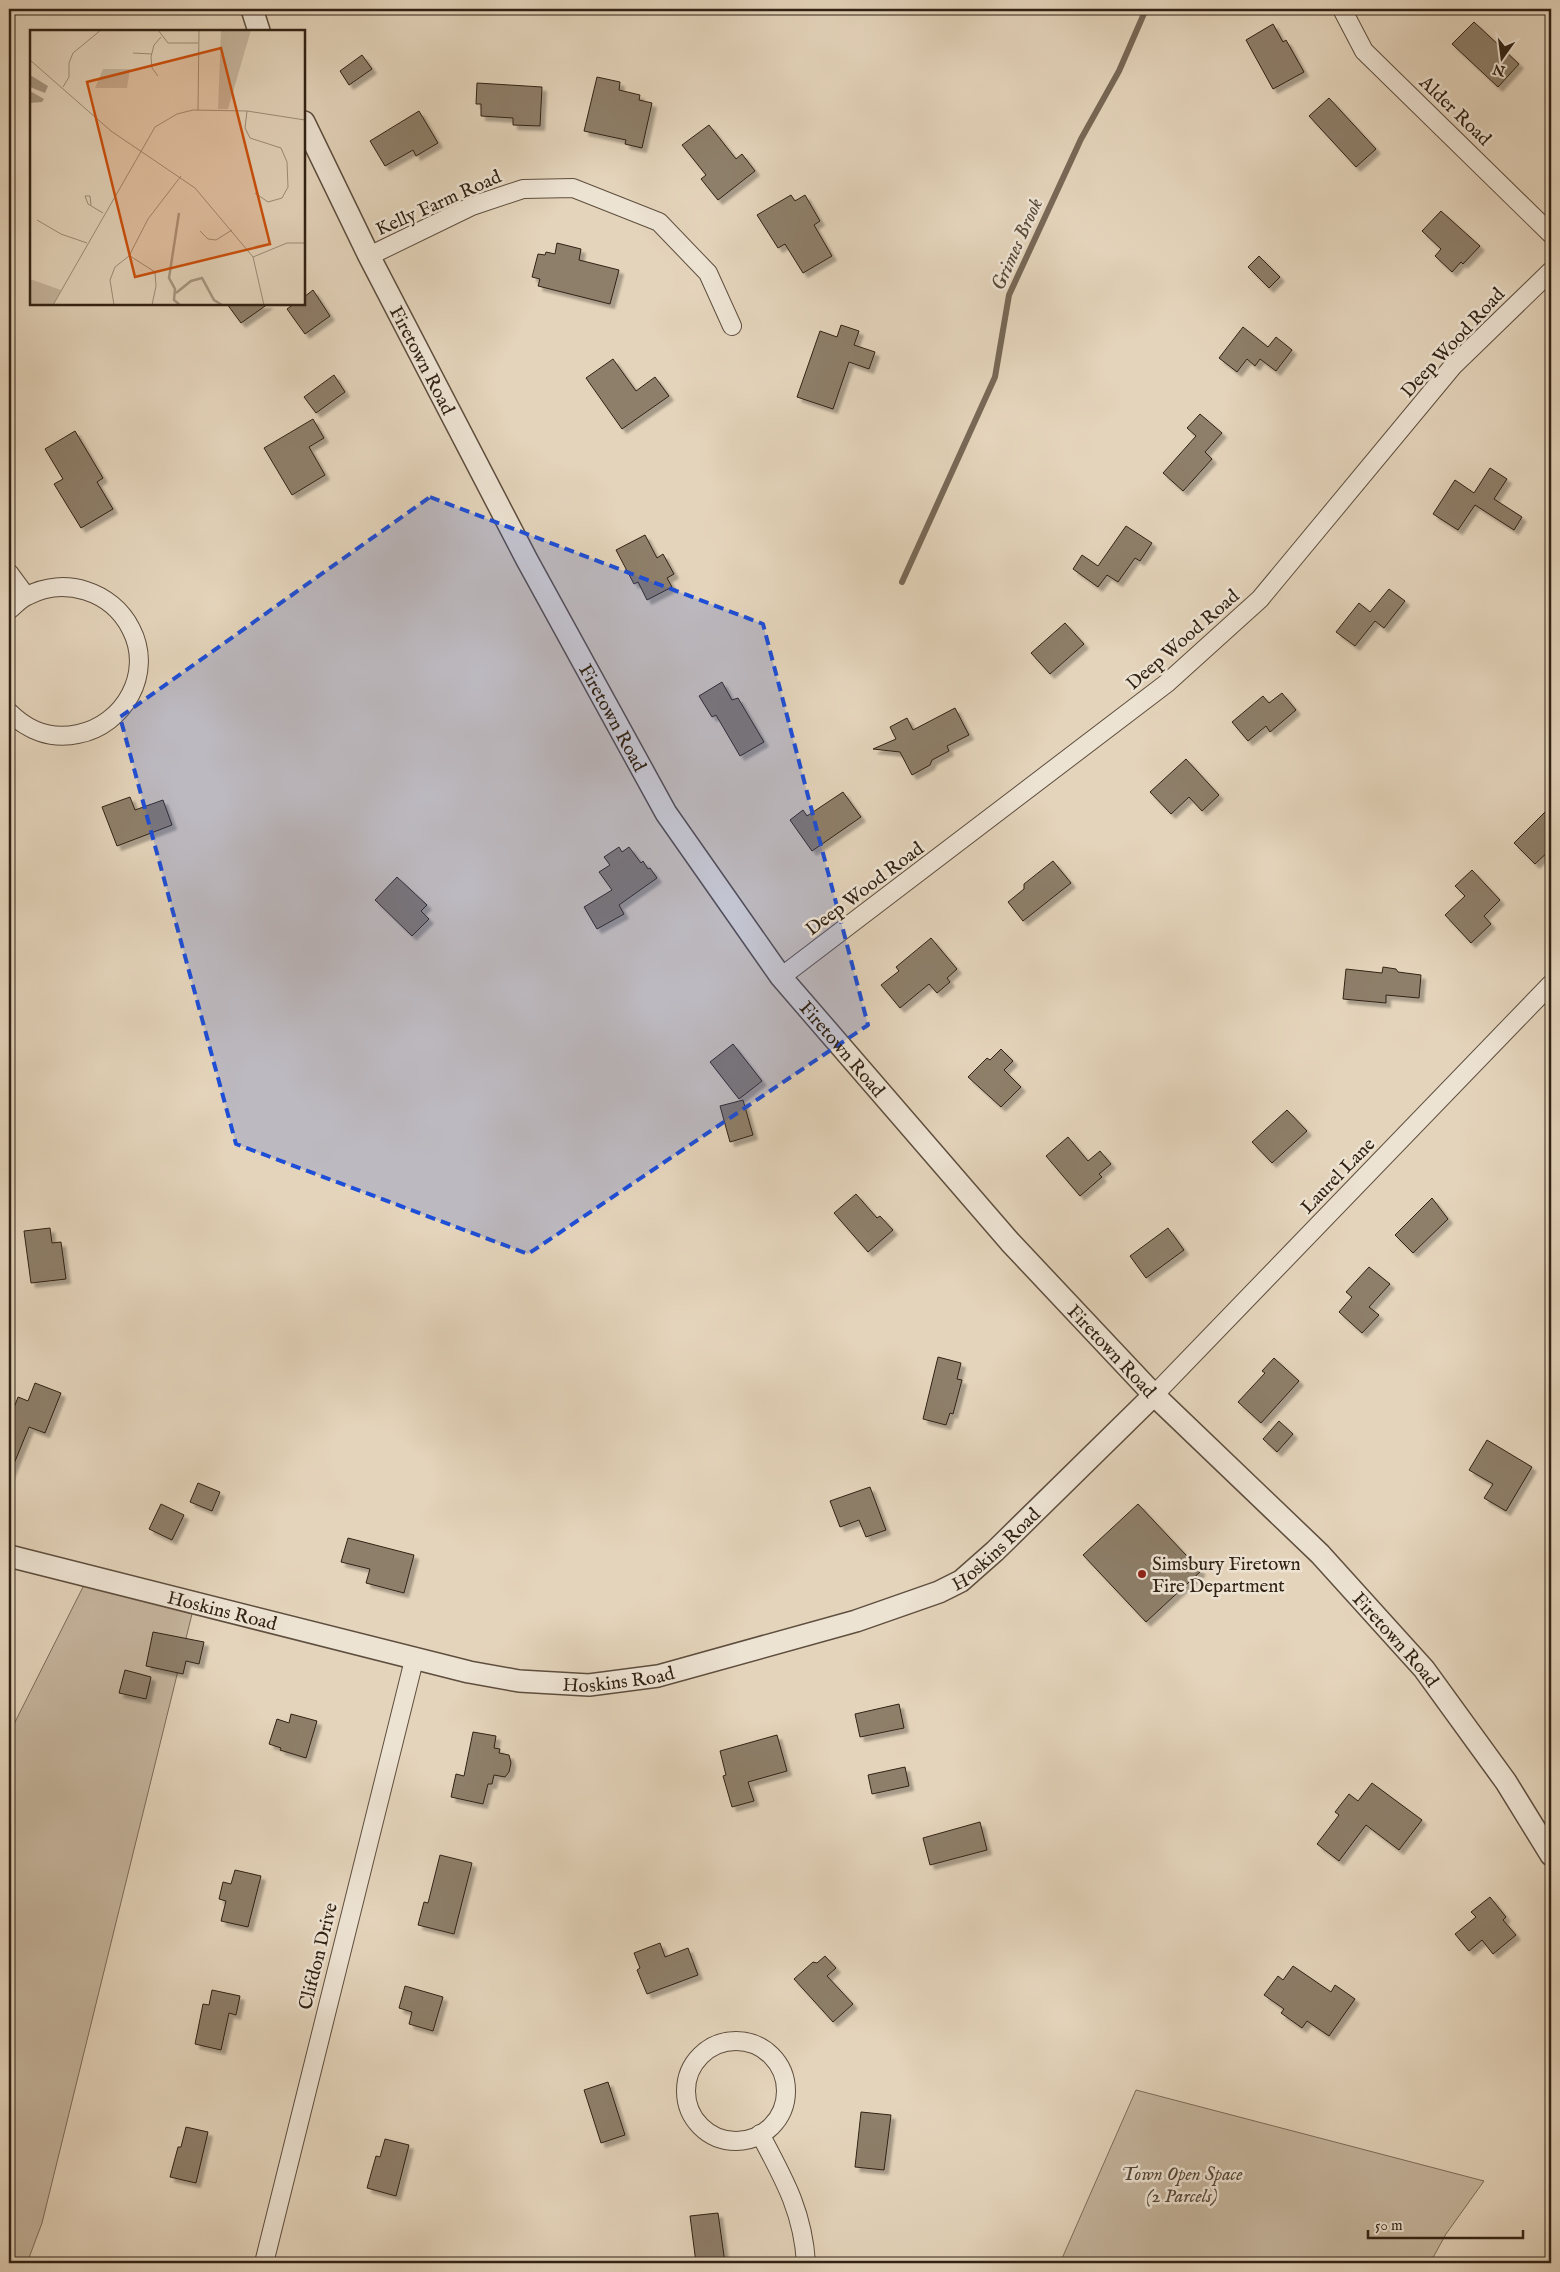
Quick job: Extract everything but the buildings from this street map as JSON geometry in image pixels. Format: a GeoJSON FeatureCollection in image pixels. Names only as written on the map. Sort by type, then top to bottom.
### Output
{"type":"FeatureCollection","features":[{"type":"Feature","properties":{"kind":"street"},"geometry":{"type":"LineString","coordinates":[[252,9],[259,30]]}},
{"type":"Feature","properties":{"kind":"street","name":"Alder Road"},"geometry":{"type":"LineString","coordinates":[[1342,9],[1364,50],[1551,234]]}},
{"type":"Feature","properties":{"kind":"street","name":"Firetown Road"},"geometry":{"type":"LineString","coordinates":[[305,124],[369,256],[527,560],[666,813],[782,977],[1004,1235],[1154,1395],[1320,1554],[1424,1669],[1506,1782],[1551,1855]]}},
{"type":"Feature","properties":{"kind":"street","name":"Kelly Farm Road"},"geometry":{"type":"LineString","coordinates":[[369,256],[472,206],[523,189],[573,188],[659,222],[708,273],[732,326]]}},
{"type":"Feature","properties":{"kind":"street","name":"Deep Wood Road"},"geometry":{"type":"LineString","coordinates":[[782,977],[1167,683],[1260,600],[1453,366],[1551,271]]}},
{"type":"Feature","properties":{"kind":"street"},"geometry":{"type":"LineString","coordinates":[[9,573],[26,596]]}},
{"type":"Feature","properties":{"kind":"street"},"geometry":{"type":"LineString","coordinates":[[9,610],[26,596],[49,588],[73,587],[97,594],[117,609],[131,629],[138,653],[137,677],[128,700],[112,719],[91,732],[66,736],[42,734],[19,722],[9,712]]}},
{"type":"Feature","properties":{"kind":"street","name":"Laurel Lane"},"geometry":{"type":"LineString","coordinates":[[1154,1395],[1551,984]]}},
{"type":"Feature","properties":{"kind":"street","name":"Hoskins Road"},"geometry":{"type":"LineString","coordinates":[[9,1556],[414,1660],[519,1681],[588,1685],[658,1676],[856,1621],[940,1592],[961,1580],[995,1551],[1154,1395]]}},
{"type":"Feature","properties":{"kind":"street","name":"Clifdon Drive"},"geometry":{"type":"LineString","coordinates":[[264,2263],[414,1660]]}},
{"type":"Feature","properties":{"kind":"street"},"geometry":{"type":"LineString","coordinates":[[724,2042],[755,2044],[769,2053],[779,2065],[785,2080],[786,2096],[782,2111],[773,2124],[760,2134],[744,2140],[727,2140],[711,2134],[697,2122],[689,2107],[686,2091],[689,2074],[697,2059],[709,2048],[724,2042]]}},
{"type":"Feature","properties":{"kind":"street"},"geometry":{"type":"LineString","coordinates":[[760,2134],[795,2203],[804,2237],[806,2263]]}},
{"type":"Feature","properties":{"kind":"highlighted area"},"geometry":{"type":"Polygon","coordinates":[[[430,497],[763,624],[868,1025],[528,1254],[236,1144],[120,717],[430,497]]]}},
{"type":"Feature","properties":{"kind":"green space"},"geometry":{"type":"Polygon","coordinates":[[[84,1585],[192,1614],[42,2223],[27,2263],[9,2263],[9,1734],[84,1585]]]}},
{"type":"Feature","properties":{"kind":"green space","name":"Town Open Space (2 Parcels)"},"geometry":{"type":"Polygon","coordinates":[[[1136,2090],[1484,2181],[1446,2234],[1430,2263],[1060,2263],[1136,2090]]]}},
{"type":"Feature","properties":{"kind":"waterway","name":"Grimes Brook"},"geometry":{"type":"LineString","coordinates":[[902,582],[995,377],[1009,295],[1081,139],[1119,71],[1146,9]]}},
{"type":"Feature","properties":{"kind":"place","name":"Simsbury Firetown Fire Department"},"geometry":{"type":"Point","coordinates":[1142,1574]}}]}
